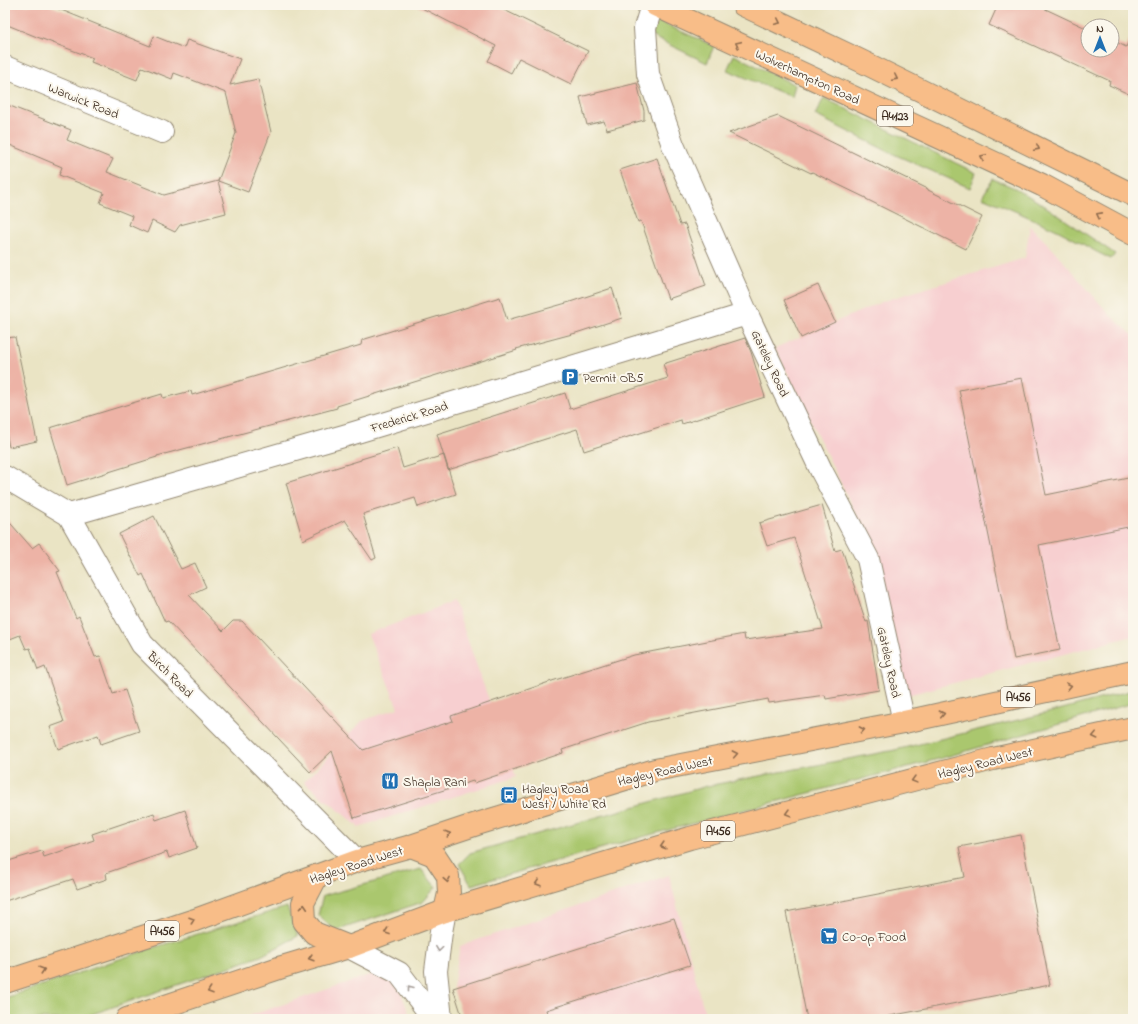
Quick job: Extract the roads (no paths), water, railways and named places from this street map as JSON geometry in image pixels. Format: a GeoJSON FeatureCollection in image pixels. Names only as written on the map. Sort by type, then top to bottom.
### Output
{"type":"FeatureCollection","features":[{"type":"Feature","properties":{"kind":"highway","name":"Wolverhampton Road"},"geometry":{"type":"LineString","coordinates":[[653,5],[1042,185],[1133,234]]}},
{"type":"Feature","properties":{"kind":"highway","name":"A4123"},"geometry":{"type":"LineString","coordinates":[[743,5],[859,60],[1133,195]]}},
{"type":"Feature","properties":{"kind":"highway","name":"Hagley Road West"},"geometry":{"type":"LineString","coordinates":[[5,982],[195,920],[357,861],[411,846],[477,824],[655,770],[904,722],[1133,672]]}},
{"type":"Feature","properties":{"kind":"highway","name":"Hagley Road West"},"geometry":{"type":"LineString","coordinates":[[127,1019],[349,946],[445,911],[690,838],[993,759],[1133,728]]}},
{"type":"Feature","properties":{"kind":"highway"},"geometry":{"type":"LineString","coordinates":[[411,846],[434,855],[448,876],[449,893],[445,911]]}},
{"type":"Feature","properties":{"kind":"highway"},"geometry":{"type":"LineString","coordinates":[[317,876],[303,903],[304,921],[314,933],[349,946]]}},
{"type":"Feature","properties":{"kind":"street","name":"Gateley Road"},"geometry":{"type":"LineString","coordinates":[[653,5],[644,28],[648,74],[673,145],[747,314],[822,472],[868,559],[904,722]]}},
{"type":"Feature","properties":{"kind":"street","name":"Warwick Road"},"geometry":{"type":"LineString","coordinates":[[5,68],[162,132]]}},
{"type":"Feature","properties":{"kind":"street","name":"Frederick Road"},"geometry":{"type":"LineString","coordinates":[[69,515],[347,435],[747,314]]}},
{"type":"Feature","properties":{"kind":"street","name":"Birch Road"},"geometry":{"type":"LineString","coordinates":[[5,477],[69,515],[142,644],[357,861]]}},
{"type":"Feature","properties":{"kind":"street"},"geometry":{"type":"LineString","coordinates":[[441,1019],[436,971],[445,911]]}},
{"type":"Feature","properties":{"kind":"street"},"geometry":{"type":"LineString","coordinates":[[349,946],[399,973],[434,1019]]}},
{"type":"Feature","properties":{"kind":"place","name":"Permit OB5"},"geometry":{"type":"Point","coordinates":[570,377]}},
{"type":"Feature","properties":{"kind":"place","name":"Shapla Rani"},"geometry":{"type":"Point","coordinates":[390,781]}},
{"type":"Feature","properties":{"kind":"place","name":"Hagley Road West / White Rd"},"geometry":{"type":"Point","coordinates":[509,795]}},
{"type":"Feature","properties":{"kind":"place","name":"Co-op Food"},"geometry":{"type":"Point","coordinates":[829,936]}}]}
